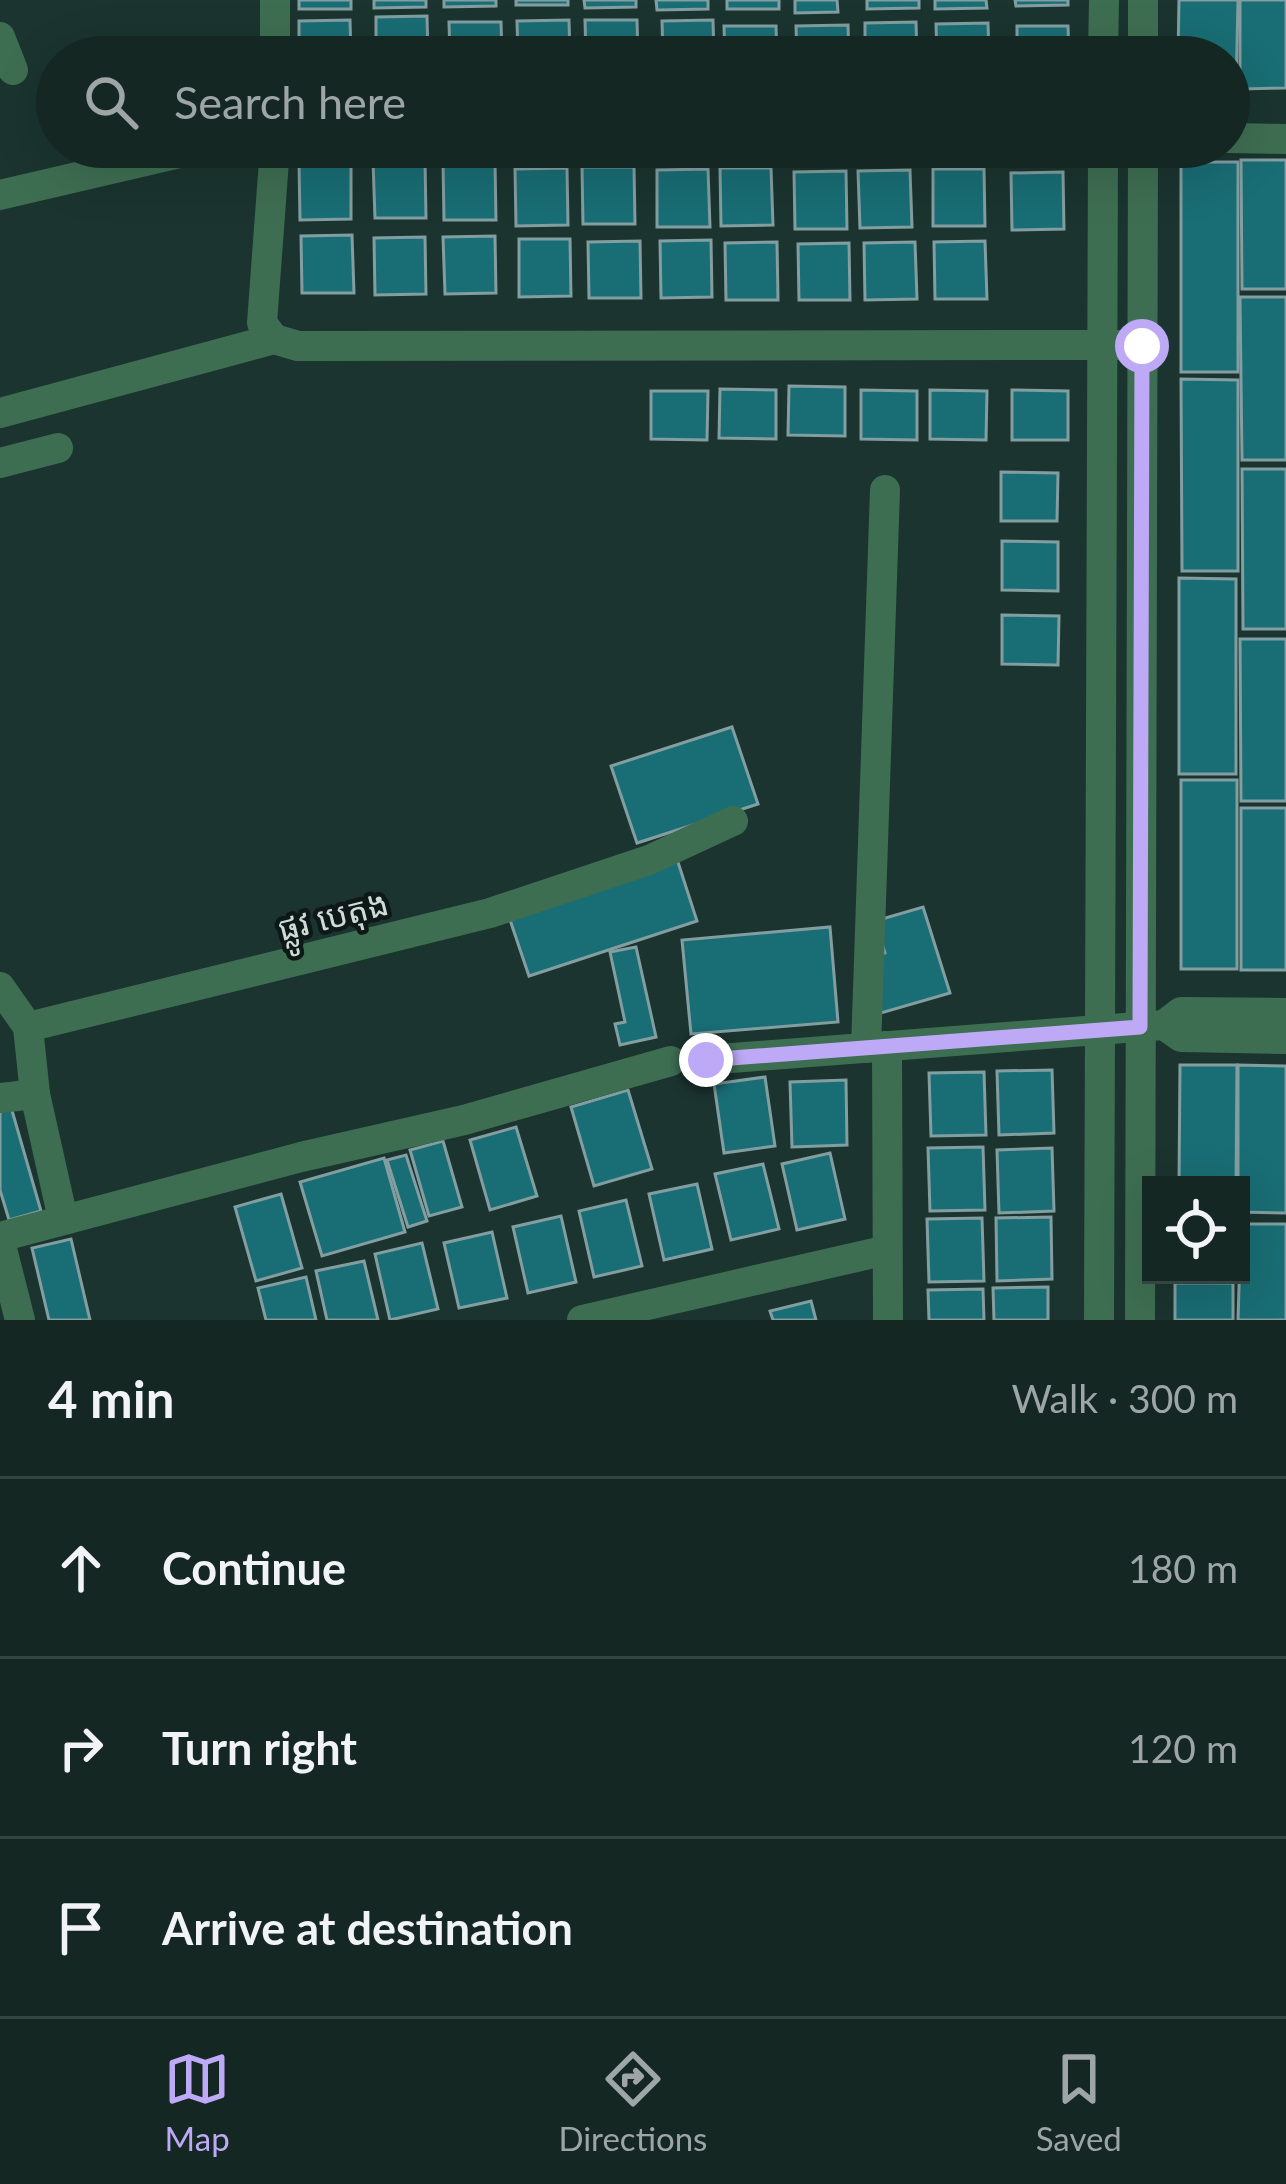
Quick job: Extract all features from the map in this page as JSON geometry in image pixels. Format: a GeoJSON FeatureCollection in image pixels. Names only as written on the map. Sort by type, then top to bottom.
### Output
{"type":"FeatureCollection","features":[{"type":"Feature","properties":{"kind":"street"},"geometry":{"type":"LineString","coordinates":[[275,0],[275,36]]}},
{"type":"Feature","properties":{"kind":"street"},"geometry":{"type":"LineString","coordinates":[[1103,36],[1104,0]]}},
{"type":"Feature","properties":{"kind":"street"},"geometry":{"type":"LineString","coordinates":[[1143,0],[1143,36]]}},
{"type":"Feature","properties":{"kind":"street"},"geometry":{"type":"LineString","coordinates":[[0,37],[14,70]]}},
{"type":"Feature","properties":{"kind":"street"},"geometry":{"type":"LineString","coordinates":[[1250,138],[1286,139]]}},
{"type":"Feature","properties":{"kind":"street"},"geometry":{"type":"LineString","coordinates":[[0,196],[118,168]]}},
{"type":"Feature","properties":{"kind":"street"},"geometry":{"type":"LineString","coordinates":[[273,168],[262,323],[274,338],[298,346],[1142,346]]}},
{"type":"Feature","properties":{"kind":"street"},"geometry":{"type":"LineString","coordinates":[[1099,1320],[1103,168]]}},
{"type":"Feature","properties":{"kind":"street"},"geometry":{"type":"LineString","coordinates":[[1139,1320],[1152,1026],[1141,687],[1143,168]]}},
{"type":"Feature","properties":{"kind":"street"},"geometry":{"type":"LineString","coordinates":[[0,413],[274,338]]}},
{"type":"Feature","properties":{"kind":"street"},"geometry":{"type":"LineString","coordinates":[[0,463],[58,448]]}},
{"type":"Feature","properties":{"kind":"street"},"geometry":{"type":"LineString","coordinates":[[885,490],[877,1047],[887,1320]]}},
{"type":"Feature","properties":{"kind":"street"},"geometry":{"type":"LineString","coordinates":[[1101,684],[1141,687]]}},
{"type":"Feature","properties":{"kind":"street","name":"ផ្លូវ បេតុង"},"geometry":{"type":"LineString","coordinates":[[28,1027],[490,914],[649,860],[733,821]]}},
{"type":"Feature","properties":{"kind":"street"},"geometry":{"type":"LineString","coordinates":[[0,988],[28,1027],[35,1094],[63,1219]]}},
{"type":"Feature","properties":{"kind":"street"},"geometry":{"type":"LineString","coordinates":[[706,1060],[1152,1026],[1181,1012],[1286,1013]]}},
{"type":"Feature","properties":{"kind":"street"},"geometry":{"type":"LineString","coordinates":[[1152,1026],[1181,1037],[1286,1039]]}},
{"type":"Feature","properties":{"kind":"street"},"geometry":{"type":"LineString","coordinates":[[20,1320],[0,1239],[301,1157],[464,1120],[671,1061]]}},
{"type":"Feature","properties":{"kind":"street"},"geometry":{"type":"LineString","coordinates":[[0,1098],[35,1094]]}},
{"type":"Feature","properties":{"kind":"street"},"geometry":{"type":"LineString","coordinates":[[582,1320],[887,1250]]}},
{"type":"Feature","properties":{"kind":"building"},"geometry":{"type":"Polygon","coordinates":[[[299,0],[351,0],[351,9],[299,9],[299,0]]]}},
{"type":"Feature","properties":{"kind":"building"},"geometry":{"type":"Polygon","coordinates":[[[374,0],[426,0],[426,7],[374,8],[374,0]]]}},
{"type":"Feature","properties":{"kind":"building"},"geometry":{"type":"Polygon","coordinates":[[[444,0],[496,0],[496,6],[444,7],[444,0]]]}},
{"type":"Feature","properties":{"kind":"building"},"geometry":{"type":"Polygon","coordinates":[[[516,0],[568,0],[568,5],[516,5],[516,0]]]}},
{"type":"Feature","properties":{"kind":"building"},"geometry":{"type":"Polygon","coordinates":[[[584,0],[636,0],[636,7],[585,8],[584,0]]]}},
{"type":"Feature","properties":{"kind":"building"},"geometry":{"type":"Polygon","coordinates":[[[656,0],[708,0],[708,9],[657,10],[656,0]]]}},
{"type":"Feature","properties":{"kind":"building"},"geometry":{"type":"Polygon","coordinates":[[[727,0],[779,0],[779,9],[727,9],[727,0]]]}},
{"type":"Feature","properties":{"kind":"building"},"geometry":{"type":"Polygon","coordinates":[[[795,0],[837,0],[838,12],[795,13],[795,0]]]}},
{"type":"Feature","properties":{"kind":"building"},"geometry":{"type":"Polygon","coordinates":[[[867,0],[919,0],[919,8],[867,9],[867,0]]]}},
{"type":"Feature","properties":{"kind":"building"},"geometry":{"type":"Polygon","coordinates":[[[935,0],[986,0],[987,8],[935,9],[935,0]]]}},
{"type":"Feature","properties":{"kind":"building"},"geometry":{"type":"Polygon","coordinates":[[[1015,0],[1068,0],[1068,5],[1016,6],[1015,0]]]}},
{"type":"Feature","properties":{"kind":"building"},"geometry":{"type":"Polygon","coordinates":[[[1179,0],[1238,0],[1237,36],[1178,36],[1179,0]]]}},
{"type":"Feature","properties":{"kind":"building"},"geometry":{"type":"Polygon","coordinates":[[[1240,0],[1286,0],[1286,88],[1250,89],[1250,36],[1240,36],[1240,0]]]}},
{"type":"Feature","properties":{"kind":"building"},"geometry":{"type":"Polygon","coordinates":[[[427,16],[427,36],[376,36],[376,17],[427,16]]]}},
{"type":"Feature","properties":{"kind":"building"},"geometry":{"type":"Polygon","coordinates":[[[350,20],[350,36],[299,36],[299,21],[350,20]]]}},
{"type":"Feature","properties":{"kind":"building"},"geometry":{"type":"Polygon","coordinates":[[[569,20],[569,36],[517,36],[517,21],[569,20]]]}},
{"type":"Feature","properties":{"kind":"building"},"geometry":{"type":"Polygon","coordinates":[[[585,20],[637,20],[637,36],[585,36],[585,20]]]}},
{"type":"Feature","properties":{"kind":"building"},"geometry":{"type":"Polygon","coordinates":[[[713,20],[713,36],[662,36],[662,21],[713,20]]]}},
{"type":"Feature","properties":{"kind":"building"},"geometry":{"type":"Polygon","coordinates":[[[449,22],[501,22],[501,36],[449,36],[449,22]]]}},
{"type":"Feature","properties":{"kind":"building"},"geometry":{"type":"Polygon","coordinates":[[[916,22],[916,36],[865,36],[865,23],[916,22]]]}},
{"type":"Feature","properties":{"kind":"building"},"geometry":{"type":"Polygon","coordinates":[[[988,23],[988,36],[936,36],[936,24],[988,23]]]}},
{"type":"Feature","properties":{"kind":"building"},"geometry":{"type":"Polygon","coordinates":[[[848,25],[848,36],[796,36],[796,26],[848,25]]]}},
{"type":"Feature","properties":{"kind":"building"},"geometry":{"type":"Polygon","coordinates":[[[724,26],[776,26],[776,36],[724,36],[724,26]]]}},
{"type":"Feature","properties":{"kind":"building"},"geometry":{"type":"Polygon","coordinates":[[[1017,26],[1068,26],[1068,36],[1017,36],[1017,26]]]}},
{"type":"Feature","properties":{"kind":"building"},"geometry":{"type":"Polygon","coordinates":[[[1250,160],[1286,160],[1286,289],[1242,289],[1241,168],[1250,168],[1250,160]]]}},
{"type":"Feature","properties":{"kind":"building"},"geometry":{"type":"Polygon","coordinates":[[[299,168],[351,168],[351,219],[300,220],[299,168]]]}},
{"type":"Feature","properties":{"kind":"building"},"geometry":{"type":"Polygon","coordinates":[[[373,168],[425,168],[426,218],[375,218],[373,168]]]}},
{"type":"Feature","properties":{"kind":"building"},"geometry":{"type":"Polygon","coordinates":[[[443,168],[495,168],[496,220],[444,220],[443,168]]]}},
{"type":"Feature","properties":{"kind":"building"},"geometry":{"type":"Polygon","coordinates":[[[567,168],[568,225],[516,226],[515,169],[567,168]]]}},
{"type":"Feature","properties":{"kind":"building"},"geometry":{"type":"Polygon","coordinates":[[[582,168],[634,168],[635,224],[583,224],[582,168]]]}},
{"type":"Feature","properties":{"kind":"building"},"geometry":{"type":"Polygon","coordinates":[[[720,168],[771,168],[773,225],[721,226],[720,168]]]}},
{"type":"Feature","properties":{"kind":"building"},"geometry":{"type":"Polygon","coordinates":[[[1181,168],[1238,168],[1238,372],[1181,372],[1181,168]]]}},
{"type":"Feature","properties":{"kind":"building"},"geometry":{"type":"Polygon","coordinates":[[[708,169],[710,227],[657,227],[657,170],[708,169]]]}},
{"type":"Feature","properties":{"kind":"building"},"geometry":{"type":"Polygon","coordinates":[[[933,169],[984,169],[985,226],[933,226],[933,169]]]}},
{"type":"Feature","properties":{"kind":"building"},"geometry":{"type":"Polygon","coordinates":[[[910,170],[912,227],[860,228],[858,171],[910,170]]]}},
{"type":"Feature","properties":{"kind":"building"},"geometry":{"type":"Polygon","coordinates":[[[846,171],[847,229],[795,229],[794,172],[846,171]]]}},
{"type":"Feature","properties":{"kind":"building"},"geometry":{"type":"Polygon","coordinates":[[[1063,172],[1064,229],[1012,230],[1011,173],[1063,172]]]}},
{"type":"Feature","properties":{"kind":"building"},"geometry":{"type":"Polygon","coordinates":[[[352,235],[354,293],[302,293],[301,236],[352,235]]]}},
{"type":"Feature","properties":{"kind":"building"},"geometry":{"type":"Polygon","coordinates":[[[495,236],[496,293],[445,294],[443,237],[495,236]]]}},
{"type":"Feature","properties":{"kind":"building"},"geometry":{"type":"Polygon","coordinates":[[[425,237],[426,294],[375,295],[374,238],[425,237]]]}},
{"type":"Feature","properties":{"kind":"building"},"geometry":{"type":"Polygon","coordinates":[[[519,239],[570,239],[571,296],[519,297],[519,239]]]}},
{"type":"Feature","properties":{"kind":"building"},"geometry":{"type":"Polygon","coordinates":[[[711,240],[712,297],[661,298],[660,241],[711,240]]]}},
{"type":"Feature","properties":{"kind":"building"},"geometry":{"type":"Polygon","coordinates":[[[640,241],[641,298],[589,298],[588,242],[640,241]]]}},
{"type":"Feature","properties":{"kind":"building"},"geometry":{"type":"Polygon","coordinates":[[[985,241],[987,299],[935,299],[934,242],[985,241]]]}},
{"type":"Feature","properties":{"kind":"building"},"geometry":{"type":"Polygon","coordinates":[[[777,242],[778,300],[726,300],[725,243],[777,242]]]}},
{"type":"Feature","properties":{"kind":"building"},"geometry":{"type":"Polygon","coordinates":[[[915,242],[917,299],[865,300],[864,243],[915,242]]]}},
{"type":"Feature","properties":{"kind":"building"},"geometry":{"type":"Polygon","coordinates":[[[849,243],[850,300],[799,300],[798,244],[849,243]]]}},
{"type":"Feature","properties":{"kind":"building"},"geometry":{"type":"Polygon","coordinates":[[[1240,297],[1286,297],[1286,460],[1242,460],[1240,297]]]}},
{"type":"Feature","properties":{"kind":"building"},"geometry":{"type":"Polygon","coordinates":[[[1181,379],[1238,380],[1238,571],[1182,571],[1181,379]]]}},
{"type":"Feature","properties":{"kind":"building"},"geometry":{"type":"Polygon","coordinates":[[[789,386],[845,387],[845,436],[788,435],[789,386]]]}},
{"type":"Feature","properties":{"kind":"building"},"geometry":{"type":"Polygon","coordinates":[[[720,389],[776,390],[776,439],[719,438],[720,389]]]}},
{"type":"Feature","properties":{"kind":"building"},"geometry":{"type":"Polygon","coordinates":[[[861,390],[917,391],[917,440],[861,439],[861,390]]]}},
{"type":"Feature","properties":{"kind":"building"},"geometry":{"type":"Polygon","coordinates":[[[930,390],[987,391],[986,440],[930,439],[930,390]]]}},
{"type":"Feature","properties":{"kind":"building"},"geometry":{"type":"Polygon","coordinates":[[[1012,390],[1068,391],[1068,440],[1012,440],[1012,390]]]}},
{"type":"Feature","properties":{"kind":"building"},"geometry":{"type":"Polygon","coordinates":[[[651,391],[708,391],[707,440],[651,439],[651,391]]]}},
{"type":"Feature","properties":{"kind":"building"},"geometry":{"type":"Polygon","coordinates":[[[1242,469],[1286,469],[1286,629],[1243,629],[1242,469]]]}},
{"type":"Feature","properties":{"kind":"building"},"geometry":{"type":"Polygon","coordinates":[[[1001,472],[1058,473],[1057,521],[1001,521],[1001,472]]]}},
{"type":"Feature","properties":{"kind":"building"},"geometry":{"type":"Polygon","coordinates":[[[1002,541],[1058,542],[1058,591],[1002,590],[1002,541]]]}},
{"type":"Feature","properties":{"kind":"building"},"geometry":{"type":"Polygon","coordinates":[[[1179,578],[1236,579],[1236,774],[1179,774],[1179,578]]]}},
{"type":"Feature","properties":{"kind":"building"},"geometry":{"type":"Polygon","coordinates":[[[1002,615],[1059,616],[1058,665],[1002,664],[1002,615]]]}},
{"type":"Feature","properties":{"kind":"building"},"geometry":{"type":"Polygon","coordinates":[[[1240,639],[1286,639],[1286,801],[1241,801],[1240,639]]]}},
{"type":"Feature","properties":{"kind":"building"},"geometry":{"type":"Polygon","coordinates":[[[732,727],[758,804],[637,843],[611,766],[732,727]]]}},
{"type":"Feature","properties":{"kind":"building"},"geometry":{"type":"Polygon","coordinates":[[[1181,780],[1237,780],[1237,969],[1181,969],[1181,780]]]}},
{"type":"Feature","properties":{"kind":"building"},"geometry":{"type":"Polygon","coordinates":[[[1241,808],[1286,808],[1286,970],[1241,970],[1241,808]]]}},
{"type":"Feature","properties":{"kind":"building"},"geometry":{"type":"Polygon","coordinates":[[[676,856],[697,921],[529,976],[507,911],[676,856]]]}},
{"type":"Feature","properties":{"kind":"building"},"geometry":{"type":"Polygon","coordinates":[[[923,907],[950,993],[881,1013],[864,959],[885,953],[875,921],[923,907]]]}},
{"type":"Feature","properties":{"kind":"building"},"geometry":{"type":"Polygon","coordinates":[[[830,927],[838,1022],[691,1034],[682,940],[830,927]]]}},
{"type":"Feature","properties":{"kind":"building"},"geometry":{"type":"Polygon","coordinates":[[[636,947],[656,1037],[620,1045],[615,1024],[625,1022],[610,952],[636,947]]]}},
{"type":"Feature","properties":{"kind":"building"},"geometry":{"type":"Polygon","coordinates":[[[1180,1065],[1237,1065],[1236,1176],[1179,1176],[1180,1065]]]}},
{"type":"Feature","properties":{"kind":"building"},"geometry":{"type":"Polygon","coordinates":[[[1238,1065],[1286,1066],[1286,1213],[1250,1212],[1250,1176],[1238,1176],[1238,1065]]]}},
{"type":"Feature","properties":{"kind":"building"},"geometry":{"type":"Polygon","coordinates":[[[1052,1070],[1054,1133],[999,1135],[997,1071],[1052,1070]]]}},
{"type":"Feature","properties":{"kind":"building"},"geometry":{"type":"Polygon","coordinates":[[[984,1072],[986,1135],[931,1136],[929,1073],[984,1072]]]}},
{"type":"Feature","properties":{"kind":"building"},"geometry":{"type":"Polygon","coordinates":[[[765,1077],[775,1146],[724,1153],[714,1084],[765,1077]]]}},
{"type":"Feature","properties":{"kind":"building"},"geometry":{"type":"Polygon","coordinates":[[[846,1080],[847,1145],[792,1147],[790,1082],[846,1080]]]}},
{"type":"Feature","properties":{"kind":"building"},"geometry":{"type":"Polygon","coordinates":[[[628,1090],[652,1169],[594,1186],[571,1107],[628,1090]]]}},
{"type":"Feature","properties":{"kind":"building"},"geometry":{"type":"Polygon","coordinates":[[[11,1107],[41,1211],[9,1220],[0,1190],[0,1110],[11,1107]]]}},
{"type":"Feature","properties":{"kind":"building"},"geometry":{"type":"Polygon","coordinates":[[[516,1127],[537,1196],[490,1210],[470,1140],[516,1127]]]}},
{"type":"Feature","properties":{"kind":"building"},"geometry":{"type":"Polygon","coordinates":[[[443,1141],[462,1207],[429,1216],[410,1150],[443,1141]]]}},
{"type":"Feature","properties":{"kind":"building"},"geometry":{"type":"Polygon","coordinates":[[[983,1147],[985,1210],[930,1211],[928,1148],[983,1147]]]}},
{"type":"Feature","properties":{"kind":"building"},"geometry":{"type":"Polygon","coordinates":[[[1052,1148],[1054,1211],[999,1213],[997,1150],[1052,1148]]]}},
{"type":"Feature","properties":{"kind":"building"},"geometry":{"type":"Polygon","coordinates":[[[830,1153],[845,1219],[797,1230],[782,1164],[830,1153]]]}},
{"type":"Feature","properties":{"kind":"building"},"geometry":{"type":"Polygon","coordinates":[[[406,1155],[427,1221],[408,1227],[387,1160],[406,1155]]]}},
{"type":"Feature","properties":{"kind":"building"},"geometry":{"type":"Polygon","coordinates":[[[384,1158],[405,1232],[322,1256],[300,1182],[384,1158]]]}},
{"type":"Feature","properties":{"kind":"building"},"geometry":{"type":"Polygon","coordinates":[[[763,1164],[779,1229],[731,1240],[715,1174],[763,1164]]]}},
{"type":"Feature","properties":{"kind":"building"},"geometry":{"type":"Polygon","coordinates":[[[697,1184],[712,1249],[664,1260],[649,1194],[697,1184]]]}},
{"type":"Feature","properties":{"kind":"building"},"geometry":{"type":"Polygon","coordinates":[[[281,1194],[302,1268],[256,1281],[235,1207],[281,1194]]]}},
{"type":"Feature","properties":{"kind":"building"},"geometry":{"type":"Polygon","coordinates":[[[626,1200],[642,1266],[594,1277],[579,1211],[626,1200]]]}},
{"type":"Feature","properties":{"kind":"building"},"geometry":{"type":"Polygon","coordinates":[[[561,1216],[576,1282],[528,1293],[513,1227],[561,1216]]]}},
{"type":"Feature","properties":{"kind":"building"},"geometry":{"type":"Polygon","coordinates":[[[1051,1217],[1052,1279],[997,1281],[996,1218],[1051,1217]]]}},
{"type":"Feature","properties":{"kind":"building"},"geometry":{"type":"Polygon","coordinates":[[[982,1218],[984,1281],[929,1282],[927,1219],[982,1218]]]}},
{"type":"Feature","properties":{"kind":"building"},"geometry":{"type":"Polygon","coordinates":[[[1250,1224],[1286,1224],[1286,1320],[1238,1320],[1239,1284],[1250,1284],[1250,1224]]]}},
{"type":"Feature","properties":{"kind":"building"},"geometry":{"type":"Polygon","coordinates":[[[492,1232],[507,1298],[459,1308],[444,1243],[492,1232]]]}},
{"type":"Feature","properties":{"kind":"building"},"geometry":{"type":"Polygon","coordinates":[[[71,1239],[90,1320],[49,1320],[32,1248],[71,1239]]]}},
{"type":"Feature","properties":{"kind":"building"},"geometry":{"type":"Polygon","coordinates":[[[422,1243],[438,1309],[390,1320],[375,1254],[422,1243]]]}},
{"type":"Feature","properties":{"kind":"building"},"geometry":{"type":"Polygon","coordinates":[[[364,1261],[378,1320],[327,1320],[316,1271],[364,1261]]]}},
{"type":"Feature","properties":{"kind":"building"},"geometry":{"type":"Polygon","coordinates":[[[306,1277],[316,1320],[266,1320],[258,1288],[306,1277]]]}},
{"type":"Feature","properties":{"kind":"building"},"geometry":{"type":"Polygon","coordinates":[[[1175,1284],[1233,1284],[1233,1320],[1175,1320],[1175,1284]]]}},
{"type":"Feature","properties":{"kind":"building"},"geometry":{"type":"Polygon","coordinates":[[[1048,1287],[1048,1320],[994,1320],[993,1288],[1048,1287]]]}},
{"type":"Feature","properties":{"kind":"building"},"geometry":{"type":"Polygon","coordinates":[[[983,1289],[984,1320],[929,1320],[928,1290],[983,1289]]]}},
{"type":"Feature","properties":{"kind":"building"},"geometry":{"type":"Polygon","coordinates":[[[811,1301],[816,1320],[773,1320],[770,1311],[811,1301]]]}},
{"type":"Feature","properties":{"kind":"route"},"geometry":{"type":"LineString","coordinates":[[706,1060],[1140,1027],[1142,346]]}}]}
